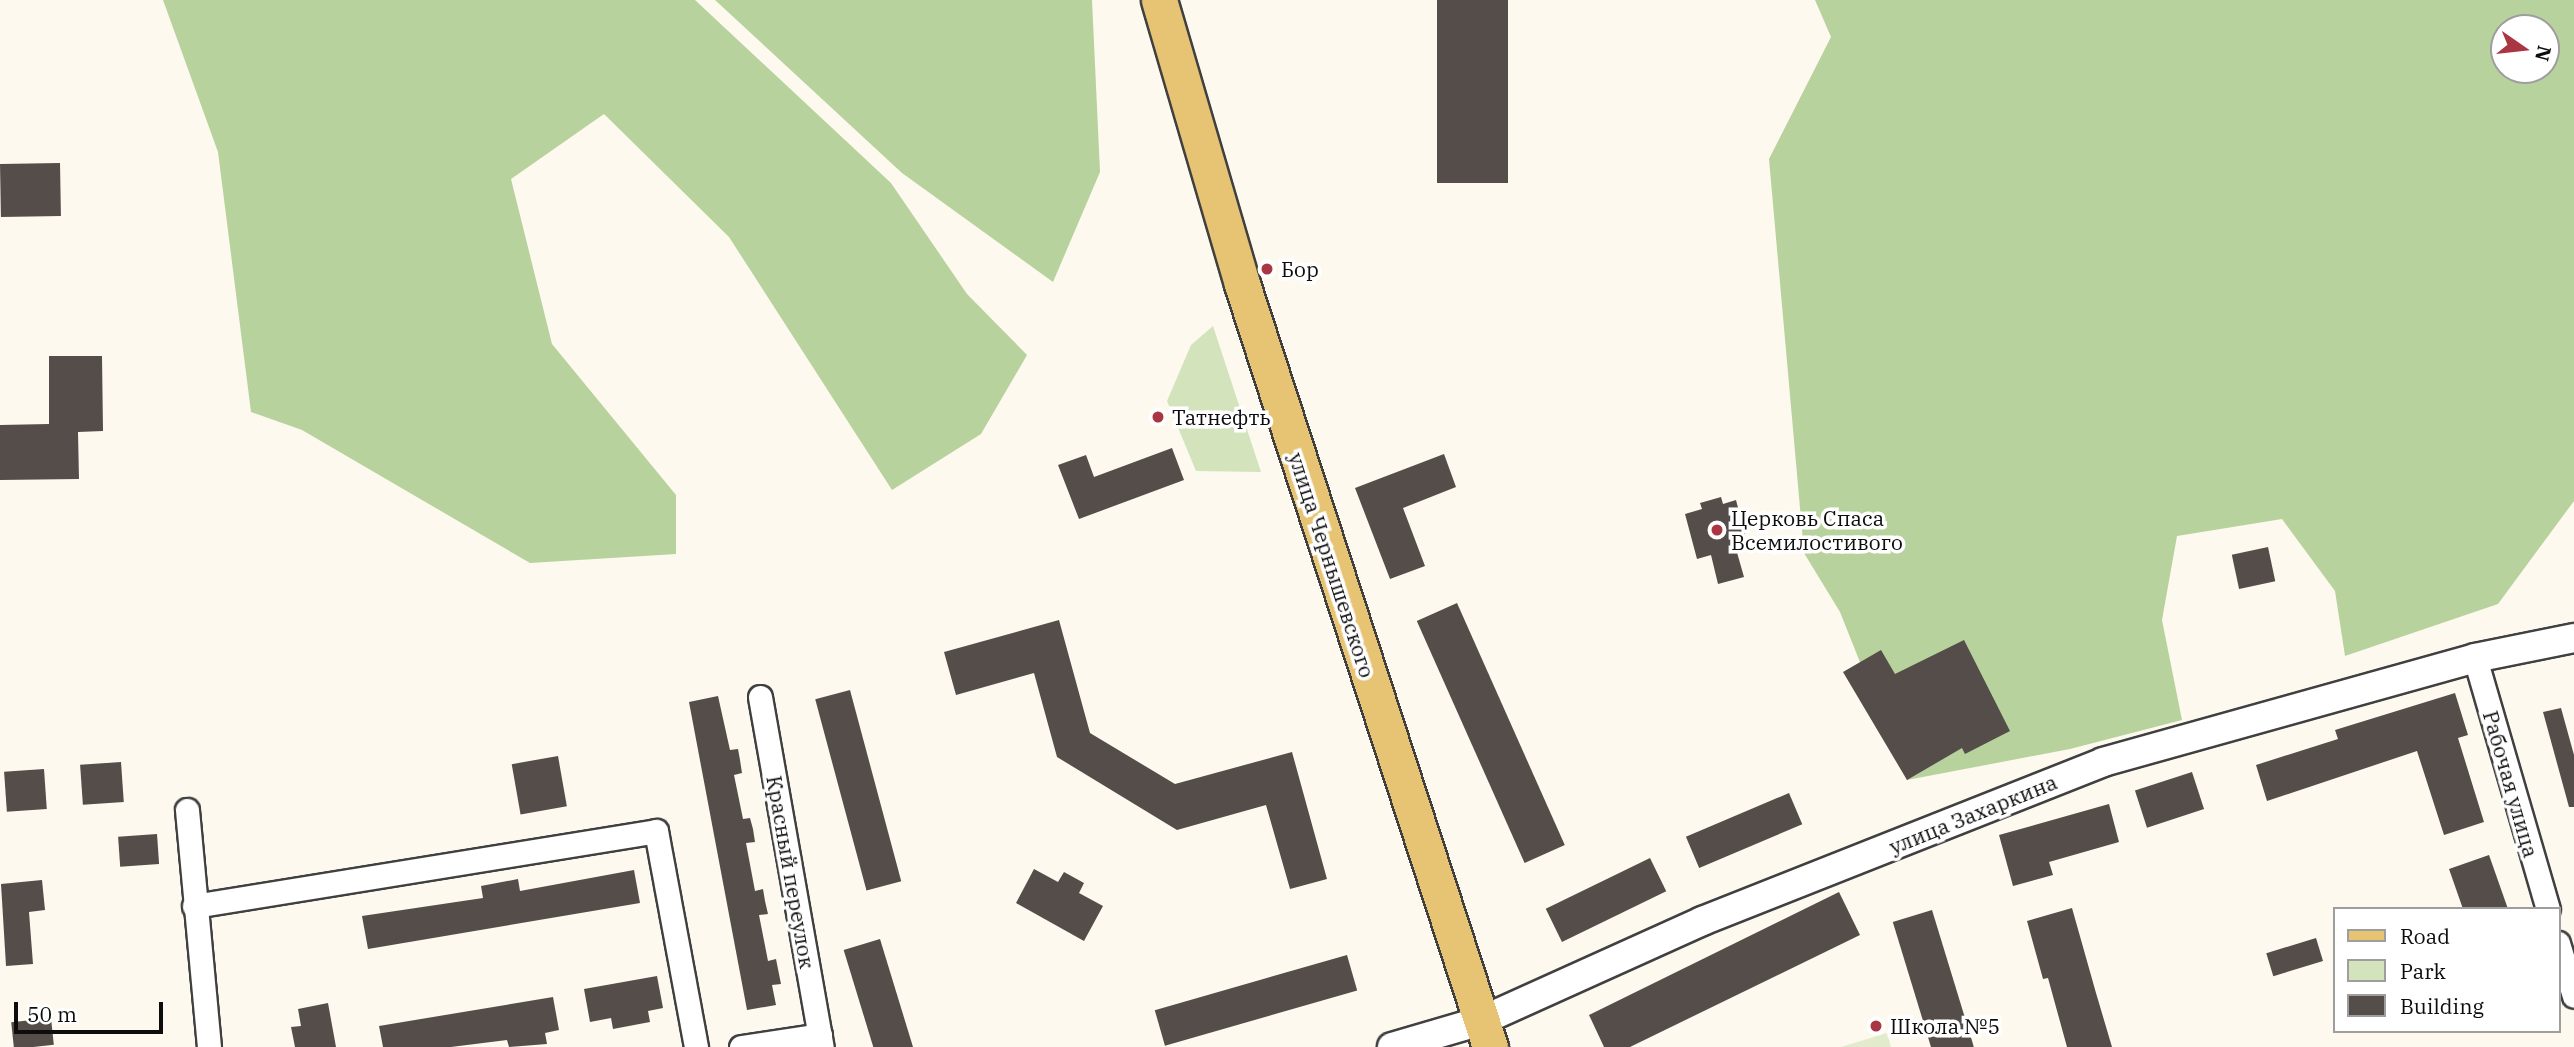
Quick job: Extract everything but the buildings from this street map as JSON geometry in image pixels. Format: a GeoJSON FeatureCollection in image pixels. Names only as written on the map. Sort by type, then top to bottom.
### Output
{"type":"FeatureCollection","features":[{"type":"Feature","properties":{"kind":"main road","name":"улица Чернышевского"},"geometry":{"type":"LineString","coordinates":[[1159,0],[1242,284],[1486,1034]]}},
{"type":"Feature","properties":{"kind":"street","name":"улица Захаркина"},"geometry":{"type":"LineString","coordinates":[[1392,1047],[1486,1034],[1702,921],[2103,762],[2475,659],[2574,638]]}},
{"type":"Feature","properties":{"kind":"street","name":"Рабочая улица"},"geometry":{"type":"LineString","coordinates":[[2475,659],[2547,907]]}},
{"type":"Feature","properties":{"kind":"street","name":"Красный переулок"},"geometry":{"type":"LineString","coordinates":[[760,697],[821,1041]]}},
{"type":"Feature","properties":{"kind":"street"},"geometry":{"type":"LineString","coordinates":[[187,810],[209,1047]]}},
{"type":"Feature","properties":{"kind":"street"},"geometry":{"type":"LineString","coordinates":[[194,906],[656,831],[696,1047]]}},
{"type":"Feature","properties":{"kind":"street"},"geometry":{"type":"LineString","coordinates":[[2560,950],[2574,996]]}},
{"type":"Feature","properties":{"kind":"street"},"geometry":{"type":"LineString","coordinates":[[741,1047],[821,1041]]}},
{"type":"Feature","properties":{"kind":"green space"},"geometry":{"type":"Polygon","coordinates":[[[163,0],[695,0],[891,183],[967,294],[1027,355],[981,434],[892,490],[729,237],[604,114],[511,179],[552,344],[676,495],[676,554],[530,563],[302,430],[251,412],[218,152],[163,0]]]}},
{"type":"Feature","properties":{"kind":"green space"},"geometry":{"type":"Polygon","coordinates":[[[715,0],[1092,0],[1100,172],[1053,282],[902,173],[715,0]]]}},
{"type":"Feature","properties":{"kind":"green space"},"geometry":{"type":"Polygon","coordinates":[[[1815,0],[2574,0],[2574,501],[2498,604],[2345,656],[2335,591],[2282,519],[2177,536],[2162,620],[2182,720],[2070,749],[1907,780],[1840,612],[1804,553],[1769,159],[1831,37],[1815,0]]]}},
{"type":"Feature","properties":{"kind":"green space"},"geometry":{"type":"Polygon","coordinates":[[[1213,326],[1261,472],[1196,471],[1167,401],[1191,345],[1213,326]]]}},
{"type":"Feature","properties":{"kind":"green space"},"geometry":{"type":"Polygon","coordinates":[[[1887,1033],[1891,1047],[1841,1047],[1887,1033]]]}},
{"type":"Feature","properties":{"kind":"place","name":"Бор"},"geometry":{"type":"Point","coordinates":[1267,269]}},
{"type":"Feature","properties":{"kind":"place","name":"Татнефть"},"geometry":{"type":"Point","coordinates":[1158,417]}},
{"type":"Feature","properties":{"kind":"place","name":"Церковь Спаса Всемилостивого"},"geometry":{"type":"Point","coordinates":[1717,530]}},
{"type":"Feature","properties":{"kind":"place","name":"Школа №5"},"geometry":{"type":"Point","coordinates":[1876,1026]}}]}
